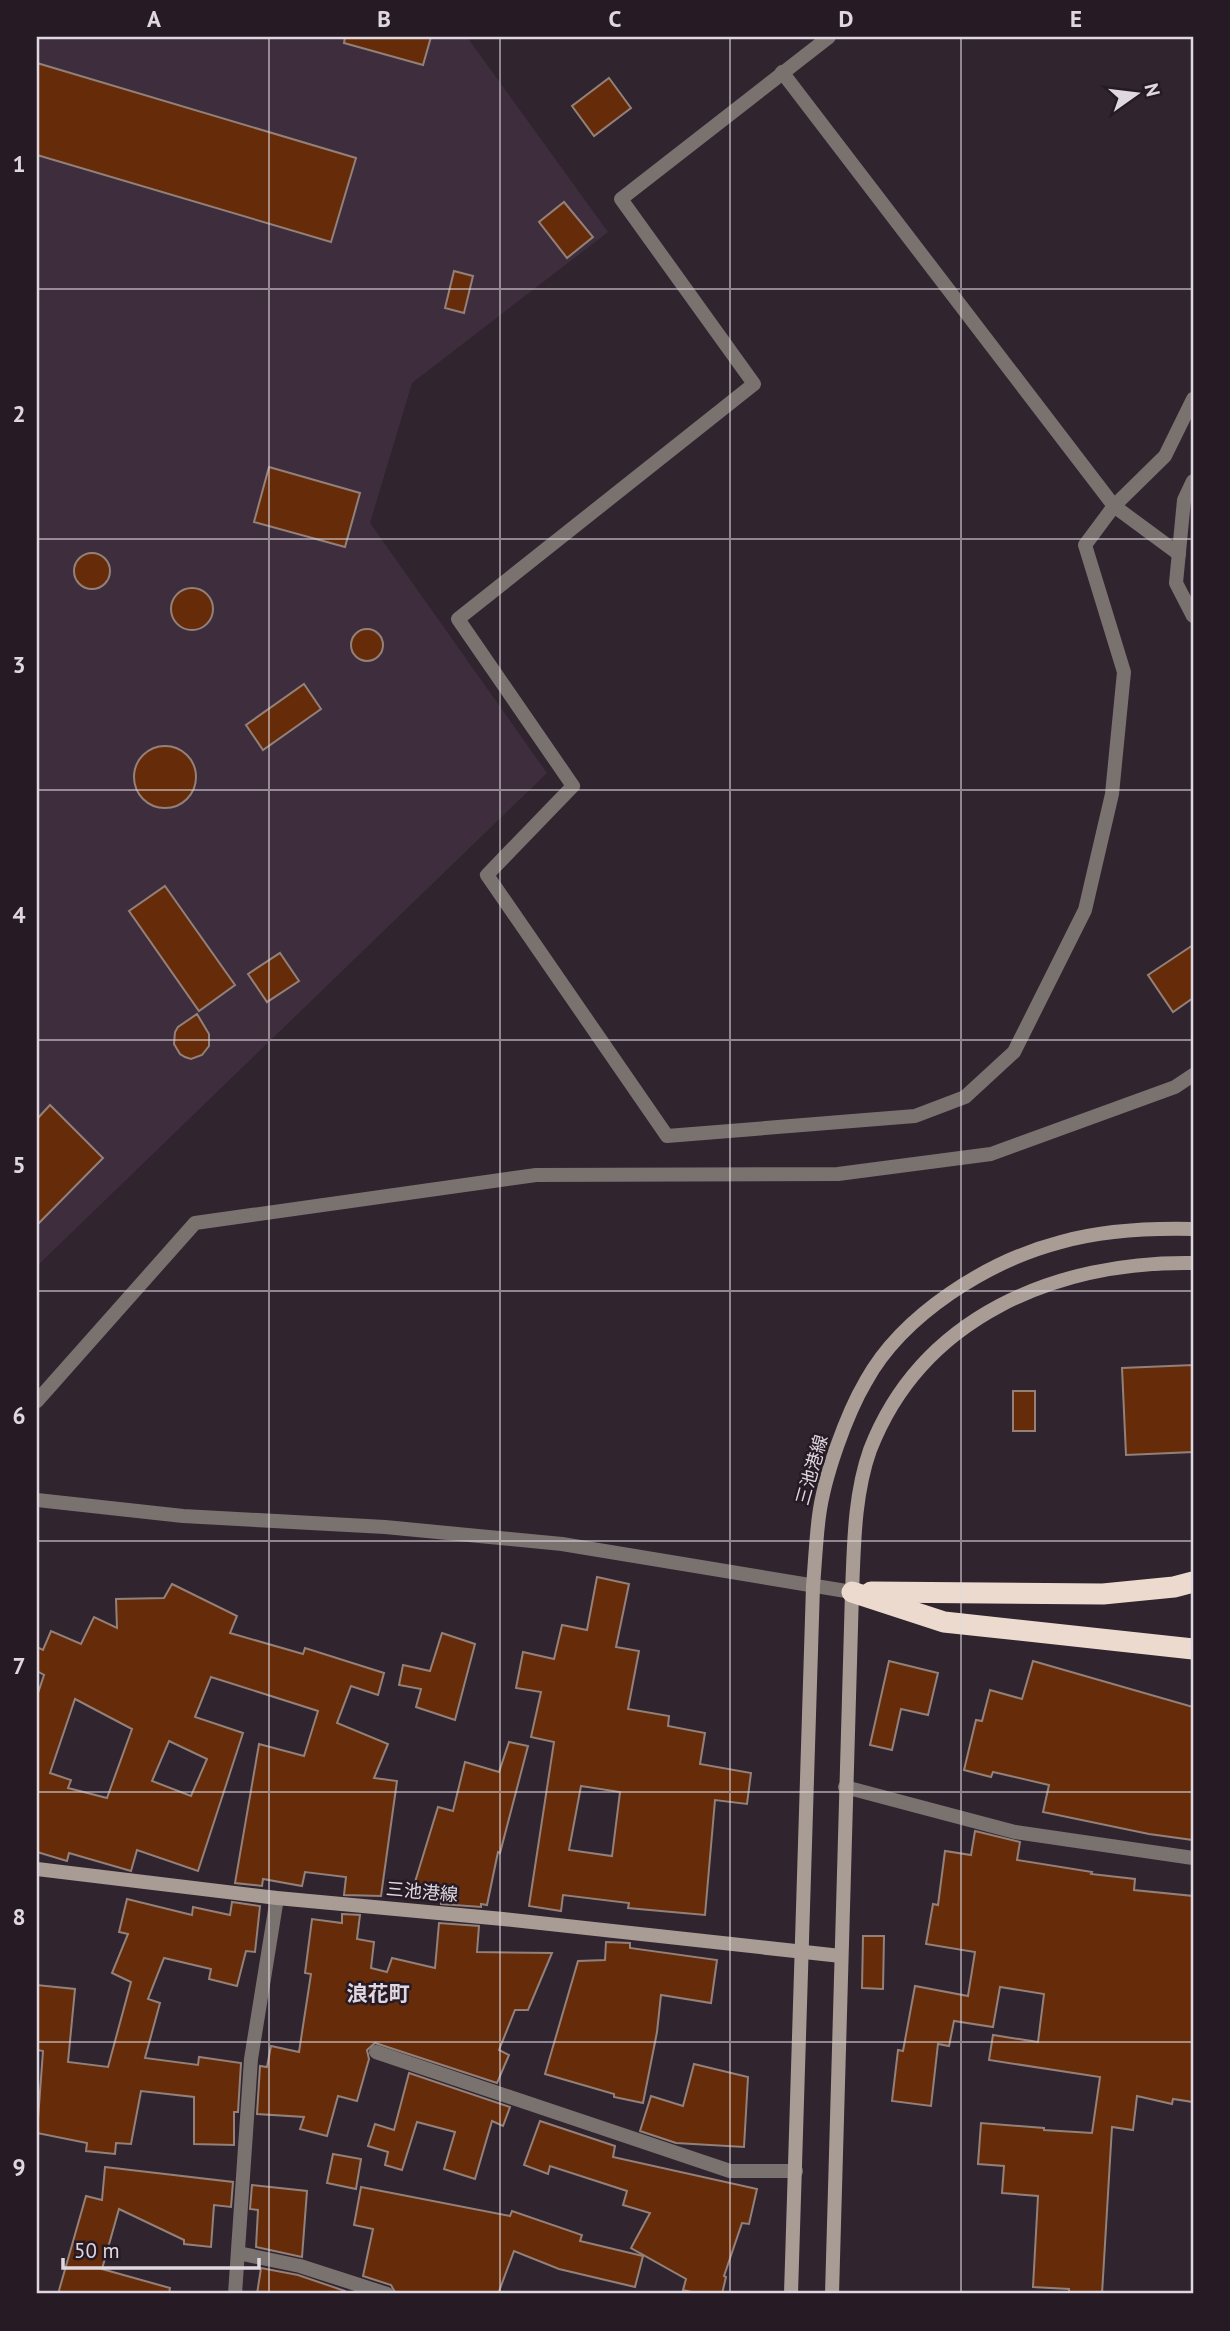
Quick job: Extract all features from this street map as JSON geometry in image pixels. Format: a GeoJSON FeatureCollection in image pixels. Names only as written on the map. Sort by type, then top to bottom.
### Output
{"type":"FeatureCollection","features":[{"type":"Feature","properties":{"kind":"highway"},"geometry":{"type":"LineString","coordinates":[[852,1592],[1103,1594],[1193,1583]]}},
{"type":"Feature","properties":{"kind":"highway"},"geometry":{"type":"LineString","coordinates":[[852,1592],[944,1622],[1193,1649]]}},
{"type":"Feature","properties":{"kind":"main road","name":"三池港線"},"geometry":{"type":"LineString","coordinates":[[792,2294],[814,1586],[819,1514],[837,1445],[866,1380],[908,1326],[955,1290],[1006,1262],[1060,1242],[1118,1231],[1193,1229]]}},
{"type":"Feature","properties":{"kind":"main road"},"geometry":{"type":"LineString","coordinates":[[832,2294],[852,1592],[856,1512],[870,1452],[895,1398],[929,1356],[968,1323],[1018,1295],[1068,1278],[1125,1267],[1193,1264]]}},
{"type":"Feature","properties":{"kind":"main road","name":"三池港線"},"geometry":{"type":"LineString","coordinates":[[37,1869],[277,1898],[503,1919],[841,1956]]}},
{"type":"Feature","properties":{"kind":"street"},"geometry":{"type":"LineString","coordinates":[[829,37],[621,199],[754,384],[458,619],[573,786],[487,875],[667,1136],[915,1116],[965,1097],[1014,1052],[1085,910],[1112,794],[1124,672],[1085,545],[1114,506],[1165,456],[1193,399]]}},
{"type":"Feature","properties":{"kind":"street"},"geometry":{"type":"LineString","coordinates":[[782,72],[1114,506],[1179,554]]}},
{"type":"Feature","properties":{"kind":"street"},"geometry":{"type":"LineString","coordinates":[[1193,481],[1184,500],[1177,583],[1193,616]]}},
{"type":"Feature","properties":{"kind":"street"},"geometry":{"type":"LineString","coordinates":[[37,1401],[195,1223],[536,1175],[838,1174],[991,1154],[1175,1087],[1193,1075]]}},
{"type":"Feature","properties":{"kind":"street"},"geometry":{"type":"LineString","coordinates":[[37,1500],[183,1516],[385,1527],[562,1544],[852,1592]]}},
{"type":"Feature","properties":{"kind":"street"},"geometry":{"type":"LineString","coordinates":[[845,1787],[1015,1832],[1193,1858]]}},
{"type":"Feature","properties":{"kind":"street"},"geometry":{"type":"LineString","coordinates":[[234,2294],[251,2059],[277,1898]]}},
{"type":"Feature","properties":{"kind":"street"},"geometry":{"type":"LineString","coordinates":[[376,2052],[730,2171],[796,2171]]}},
{"type":"Feature","properties":{"kind":"street"},"geometry":{"type":"LineString","coordinates":[[238,2253],[300,2266],[387,2294]]}},
{"type":"Feature","properties":{"kind":"shaded area"},"geometry":{"type":"Polygon","coordinates":[[[37,37],[467,37],[608,232],[412,383],[370,523],[547,773],[37,1266],[37,37]]]}},
{"type":"Feature","properties":{"kind":"building"},"geometry":{"type":"Polygon","coordinates":[[[345,37],[431,37],[423,65],[344,43],[345,37]]]}},
{"type":"Feature","properties":{"kind":"building"},"geometry":{"type":"Polygon","coordinates":[[[37,63],[356,158],[331,242],[37,155],[37,63]]]}},
{"type":"Feature","properties":{"kind":"building"},"geometry":{"type":"Polygon","coordinates":[[[609,78],[631,108],[594,136],[572,106],[609,78]]]}},
{"type":"Feature","properties":{"kind":"building"},"geometry":{"type":"Polygon","coordinates":[[[564,202],[593,237],[567,258],[539,222],[564,202]]]}},
{"type":"Feature","properties":{"kind":"building"},"geometry":{"type":"Polygon","coordinates":[[[454,271],[473,276],[464,313],[445,308],[454,271]]]}},
{"type":"Feature","properties":{"kind":"building"},"geometry":{"type":"Polygon","coordinates":[[[269,467],[360,493],[345,547],[254,522],[269,467]]]}},
{"type":"Feature","properties":{"kind":"building"},"geometry":{"type":"Polygon","coordinates":[[[92,553],[105,558],[110,571],[105,584],[92,589],[79,584],[74,571],[79,558],[92,553]]]}},
{"type":"Feature","properties":{"kind":"building"},"geometry":{"type":"Polygon","coordinates":[[[192,588],[207,594],[213,609],[207,624],[192,630],[177,624],[171,609],[177,594],[192,588]]]}},
{"type":"Feature","properties":{"kind":"building"},"geometry":{"type":"Polygon","coordinates":[[[367,629],[379,633],[383,645],[379,657],[367,661],[355,657],[351,645],[355,633],[367,629]]]}},
{"type":"Feature","properties":{"kind":"building"},"geometry":{"type":"Polygon","coordinates":[[[304,684],[321,709],[263,750],[246,725],[304,684]]]}},
{"type":"Feature","properties":{"kind":"building"},"geometry":{"type":"Polygon","coordinates":[[[159,746],[171,746],[187,755],[194,765],[194,789],[187,799],[171,808],[159,808],[148,803],[139,794],[134,783],[134,771],[139,760],[148,751],[159,746]]]}},
{"type":"Feature","properties":{"kind":"building"},"geometry":{"type":"Polygon","coordinates":[[[165,886],[235,985],[199,1011],[129,911],[165,886]]]}},
{"type":"Feature","properties":{"kind":"building"},"geometry":{"type":"Polygon","coordinates":[[[1193,945],[1193,998],[1173,1012],[1148,975],[1193,945]]]}},
{"type":"Feature","properties":{"kind":"building"},"geometry":{"type":"Polygon","coordinates":[[[280,953],[299,981],[267,1002],[248,974],[280,953]]]}},
{"type":"Feature","properties":{"kind":"building"},"geometry":{"type":"Polygon","coordinates":[[[197,1014],[209,1034],[209,1046],[202,1055],[191,1059],[180,1054],[174,1044],[175,1032],[197,1014]]]}},
{"type":"Feature","properties":{"kind":"building"},"geometry":{"type":"Polygon","coordinates":[[[50,1105],[103,1158],[37,1225],[37,1119],[50,1105]]]}},
{"type":"Feature","properties":{"kind":"building"},"geometry":{"type":"Polygon","coordinates":[[[1193,1365],[1193,1452],[1126,1455],[1122,1368],[1193,1365]]]}},
{"type":"Feature","properties":{"kind":"building"},"geometry":{"type":"Polygon","coordinates":[[[1013,1391],[1035,1391],[1035,1431],[1013,1431],[1013,1391]]]}},
{"type":"Feature","properties":{"kind":"building"},"geometry":{"type":"Polygon","coordinates":[[[597,1577],[629,1584],[616,1647],[639,1651],[628,1709],[669,1716],[668,1726],[705,1733],[700,1764],[751,1773],[747,1804],[715,1800],[705,1915],[628,1908],[629,1903],[563,1895],[561,1911],[529,1906],[554,1742],[531,1737],[541,1692],[516,1688],[523,1652],[554,1659],[562,1625],[587,1630],[597,1577]],[[581,1786],[569,1850],[612,1856],[620,1792],[581,1786]]]}},
{"type":"Feature","properties":{"kind":"building"},"geometry":{"type":"Polygon","coordinates":[[[172,1584],[237,1616],[230,1633],[303,1654],[305,1648],[384,1673],[378,1695],[351,1686],[337,1723],[388,1744],[374,1778],[397,1781],[381,1896],[344,1895],[346,1877],[305,1872],[302,1886],[263,1879],[262,1886],[235,1883],[259,1744],[304,1756],[318,1711],[211,1677],[195,1717],[243,1733],[198,1871],[137,1850],[131,1871],[69,1853],[67,1861],[37,1852],[37,1696],[44,1675],[37,1671],[37,1647],[43,1650],[51,1631],[81,1644],[94,1617],[117,1628],[116,1599],[164,1598],[172,1584]],[[75,1699],[50,1773],[71,1780],[68,1788],[107,1798],[132,1729],[75,1699]],[[169,1741],[152,1781],[191,1796],[207,1759],[169,1741]]]}},
{"type":"Feature","properties":{"kind":"building"},"geometry":{"type":"Polygon","coordinates":[[[442,1633],[475,1644],[455,1720],[416,1707],[421,1689],[399,1685],[403,1665],[430,1671],[442,1633]]]}},
{"type":"Feature","properties":{"kind":"building"},"geometry":{"type":"Polygon","coordinates":[[[889,1661],[938,1673],[928,1715],[901,1709],[892,1750],[870,1745],[889,1661]]]}},
{"type":"Feature","properties":{"kind":"building"},"geometry":{"type":"Polygon","coordinates":[[[1033,1661],[1193,1707],[1193,1840],[1149,1834],[1043,1812],[1049,1785],[993,1772],[991,1777],[964,1770],[976,1720],[982,1721],[990,1690],[1022,1699],[1033,1661]]]}},
{"type":"Feature","properties":{"kind":"building"},"geometry":{"type":"Polygon","coordinates":[[[509,1742],[528,1746],[500,1853],[498,1852],[487,1905],[481,1904],[481,1907],[441,1904],[441,1897],[411,1895],[438,1807],[453,1811],[465,1762],[499,1772],[509,1742]]]}},
{"type":"Feature","properties":{"kind":"building"},"geometry":{"type":"Polygon","coordinates":[[[975,1831],[1020,1842],[1017,1860],[1135,1879],[1134,1890],[1193,1896],[1193,2102],[1173,2099],[1172,2104],[1137,2096],[1133,2130],[1112,2127],[1102,2294],[1069,2294],[1069,2289],[1033,2287],[1038,2196],[1002,2193],[1004,2166],[978,2164],[981,2123],[1092,2133],[1100,2077],[989,2060],[993,2035],[1038,2042],[1044,1994],[1000,1987],[993,2027],[954,2021],[949,2046],[938,2044],[931,2106],[892,2101],[898,2050],[903,2051],[915,1986],[968,1996],[975,1952],[926,1944],[933,1904],[938,1905],[945,1851],[971,1855],[975,1831]]]}},
{"type":"Feature","properties":{"kind":"building"},"geometry":{"type":"Polygon","coordinates":[[[127,1899],[192,1915],[193,1907],[230,1915],[232,1902],[260,1906],[255,1952],[246,1951],[237,1986],[209,1979],[211,1969],[164,1958],[148,1999],[160,2003],[145,2058],[198,2065],[199,2057],[241,2063],[238,2112],[234,2112],[234,2145],[194,2144],[194,2097],[141,2091],[131,2144],[116,2143],[115,2154],[86,2151],[87,2143],[37,2133],[43,2051],[37,2050],[37,1985],[75,1989],[68,2062],[108,2067],[131,1982],[112,1973],[128,1934],[119,1932],[127,1899]]]}},
{"type":"Feature","properties":{"kind":"building"},"geometry":{"type":"Polygon","coordinates":[[[342,1914],[360,1915],[357,1939],[374,1942],[371,1968],[387,1972],[392,1958],[435,1968],[439,1923],[479,1926],[477,1952],[552,1953],[528,2010],[515,2010],[499,2050],[509,2055],[497,2083],[375,2043],[367,2050],[369,2059],[357,2101],[338,2096],[327,2136],[300,2129],[304,2117],[257,2114],[260,2066],[267,2067],[271,2046],[299,2052],[311,1974],[305,1973],[312,1919],[342,1923],[342,1914]]]}},
{"type":"Feature","properties":{"kind":"building"},"geometry":{"type":"Polygon","coordinates":[[[863,1936],[884,1936],[883,1989],[862,1988],[863,1936]]]}},
{"type":"Feature","properties":{"kind":"building"},"geometry":{"type":"Polygon","coordinates":[[[606,1942],[630,1943],[630,1948],[717,1960],[711,2003],[661,1995],[657,2032],[643,2103],[614,2097],[614,2094],[545,2074],[578,1961],[605,1960],[606,1942]]]}},
{"type":"Feature","properties":{"kind":"building"},"geometry":{"type":"Polygon","coordinates":[[[694,2064],[748,2077],[744,2147],[676,2143],[640,2131],[651,2096],[683,2106],[694,2064]]]}},
{"type":"Feature","properties":{"kind":"building"},"geometry":{"type":"Polygon","coordinates":[[[409,2073],[510,2107],[503,2126],[492,2121],[475,2179],[444,2169],[455,2132],[417,2122],[402,2170],[385,2165],[388,2152],[368,2146],[375,2124],[394,2130],[409,2073]]]}},
{"type":"Feature","properties":{"kind":"building"},"geometry":{"type":"Polygon","coordinates":[[[540,2121],[615,2146],[613,2157],[757,2189],[749,2224],[742,2223],[724,2276],[722,2294],[699,2294],[683,2290],[686,2279],[631,2248],[650,2213],[623,2205],[627,2191],[550,2166],[548,2174],[524,2165],[540,2121]]]}},
{"type":"Feature","properties":{"kind":"building"},"geometry":{"type":"Polygon","coordinates":[[[333,2154],[361,2159],[356,2189],[327,2183],[333,2154]]]}},
{"type":"Feature","properties":{"kind":"building"},"geometry":{"type":"Polygon","coordinates":[[[105,2167],[233,2182],[231,2207],[214,2205],[211,2247],[184,2244],[184,2240],[119,2209],[102,2269],[170,2288],[169,2294],[58,2294],[86,2196],[102,2200],[105,2167]]]}},
{"type":"Feature","properties":{"kind":"building"},"geometry":{"type":"Polygon","coordinates":[[[252,2185],[307,2191],[302,2257],[256,2247],[258,2210],[250,2209],[252,2185]]]}},
{"type":"Feature","properties":{"kind":"building"},"geometry":{"type":"Polygon","coordinates":[[[361,2187],[510,2216],[512,2211],[582,2235],[580,2241],[643,2256],[635,2287],[559,2269],[514,2251],[498,2294],[396,2294],[391,2285],[363,2276],[373,2229],[354,2225],[361,2187]]]}},
{"type":"Feature","properties":{"kind":"building"},"geometry":{"type":"Polygon","coordinates":[[[261,2268],[298,2275],[345,2291],[345,2294],[257,2294],[261,2268]]]}},
{"type":"Feature","properties":{"kind":"district","name":"浪花町"},"geometry":{"type":"Point","coordinates":[378,1994]}}]}
